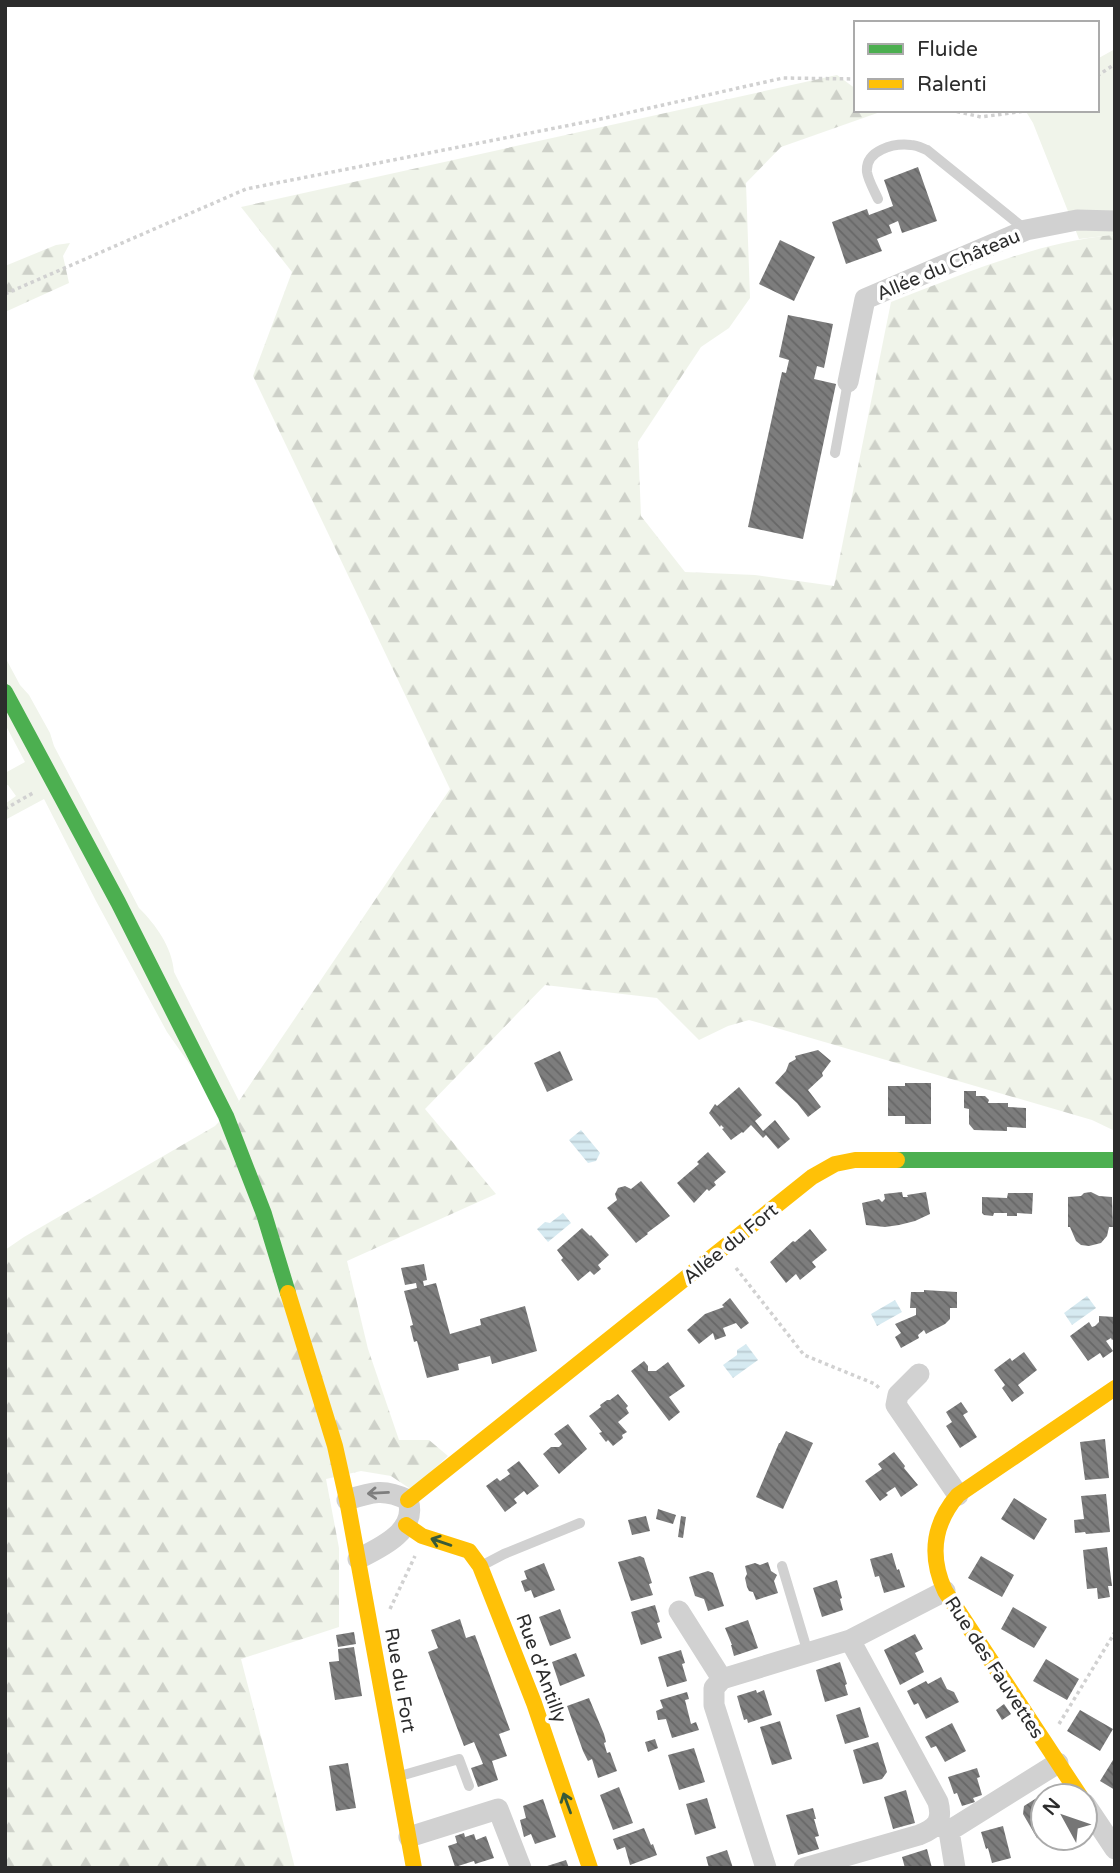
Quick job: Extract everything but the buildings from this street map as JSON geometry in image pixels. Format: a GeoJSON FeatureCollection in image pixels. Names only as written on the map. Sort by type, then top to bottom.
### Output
{"type":"FeatureCollection","features":[{"type":"Feature","properties":{"kind":"street","name":"Allée du Château"},"geometry":{"type":"LineString","coordinates":[[848,382],[864,299],[1026,230],[1077,220],[1115,221]]}},
{"type":"Feature","properties":{"kind":"street","name":"Rue du Fort"},"geometry":{"type":"LineString","coordinates":[[5,692],[169,1000],[226,1116],[264,1214],[335,1446],[414,1868]]}},
{"type":"Feature","properties":{"kind":"street","name":"Allée du Fort"},"geometry":{"type":"LineString","coordinates":[[408,1500],[812,1177],[835,1164],[855,1160],[1115,1160]]}},
{"type":"Feature","properties":{"kind":"street"},"geometry":{"type":"LineString","coordinates":[[919,1374],[898,1395],[895,1405],[958,1495]]}},
{"type":"Feature","properties":{"kind":"street","name":"Rue des Fauvettes"},"geometry":{"type":"LineString","coordinates":[[1071,1782],[940,1583],[935,1561],[936,1537],[944,1513],[958,1495],[1115,1389]]}},
{"type":"Feature","properties":{"kind":"street"},"geometry":{"type":"LineString","coordinates":[[347,1500],[370,1493],[394,1493],[408,1500],[414,1530]]}},
{"type":"Feature","properties":{"kind":"street"},"geometry":{"type":"LineString","coordinates":[[358,1559],[414,1530],[469,1551],[480,1566]]}},
{"type":"Feature","properties":{"kind":"street","name":"Rue d'Antilly"},"geometry":{"type":"LineString","coordinates":[[480,1566],[534,1703],[590,1868]]}},
{"type":"Feature","properties":{"kind":"street"},"geometry":{"type":"LineString","coordinates":[[766,1868],[714,1705],[714,1688],[722,1679],[850,1640],[945,1591]]}},
{"type":"Feature","properties":{"kind":"street"},"geometry":{"type":"LineString","coordinates":[[679,1611],[722,1679]]}},
{"type":"Feature","properties":{"kind":"street"},"geometry":{"type":"LineString","coordinates":[[850,1640],[938,1802],[955,1868]]}},
{"type":"Feature","properties":{"kind":"street"},"geometry":{"type":"LineString","coordinates":[[803,1868],[943,1827],[1058,1763]]}},
{"type":"Feature","properties":{"kind":"street"},"geometry":{"type":"LineString","coordinates":[[409,1837],[498,1809],[521,1868]]}},
{"type":"Feature","properties":{"kind":"street"},"geometry":{"type":"LineString","coordinates":[[1099,1825],[1115,1849]]}},
{"type":"Feature","properties":{"kind":"lane"},"geometry":{"type":"LineString","coordinates":[[877,199],[867,173],[868,163],[873,155],[880,149],[912,145],[927,150],[1026,230]]}},
{"type":"Feature","properties":{"kind":"lane"},"geometry":{"type":"LineString","coordinates":[[835,453],[848,382]]}},
{"type":"Feature","properties":{"kind":"lane"},"geometry":{"type":"LineString","coordinates":[[480,1566],[580,1522]]}},
{"type":"Feature","properties":{"kind":"lane"},"geometry":{"type":"LineString","coordinates":[[782,1566],[808,1653]]}},
{"type":"Feature","properties":{"kind":"lane"},"geometry":{"type":"LineString","coordinates":[[398,1777],[459,1759],[469,1786]]}},
{"type":"Feature","properties":{"kind":"path"},"geometry":{"type":"LineString","coordinates":[[1099,75],[1115,64]]}},
{"type":"Feature","properties":{"kind":"path"},"geometry":{"type":"LineString","coordinates":[[5,293],[246,189],[596,120],[783,78],[854,79]]}},
{"type":"Feature","properties":{"kind":"path"},"geometry":{"type":"LineString","coordinates":[[959,112],[981,117],[1017,112]]}},
{"type":"Feature","properties":{"kind":"path"},"geometry":{"type":"LineString","coordinates":[[5,809],[52,780]]}},
{"type":"Feature","properties":{"kind":"path"},"geometry":{"type":"LineString","coordinates":[[722,1249],[804,1355],[875,1384],[895,1405]]}},
{"type":"Feature","properties":{"kind":"path"},"geometry":{"type":"LineString","coordinates":[[371,1632],[382,1630],[415,1555],[414,1530]]}},
{"type":"Feature","properties":{"kind":"path"},"geometry":{"type":"LineString","coordinates":[[1043,1740],[1054,1734],[1115,1632]]}},
{"type":"Feature","properties":{"kind":"green space"},"geometry":{"type":"Polygon","coordinates":[[[1115,49],[1115,238],[1112,235],[1079,239],[1026,112],[1099,112],[1099,58],[1115,49]]]}},
{"type":"Feature","properties":{"kind":"green space"},"geometry":{"type":"Polygon","coordinates":[[[837,75],[854,88],[854,112],[880,112],[781,147],[746,183],[750,298],[729,328],[701,347],[638,442],[641,516],[685,572],[755,575],[834,586],[891,302],[1027,252],[1083,239],[1112,235],[1115,238],[1115,326],[1112,340],[1115,341],[1115,1131],[1092,1120],[749,1020],[728,1026],[699,1040],[657,998],[545,985],[425,1109],[496,1194],[347,1261],[368,1349],[399,1440],[429,1440],[448,1456],[412,1490],[391,1476],[361,1471],[326,1479],[339,1548],[339,1627],[241,1659],[295,1868],[5,1868],[5,1250],[215,1126],[239,1101],[450,789],[253,376],[292,272],[241,207],[837,75]]]}},
{"type":"Feature","properties":{"kind":"green space"},"geometry":{"type":"Polygon","coordinates":[[[70,243],[63,256],[69,283],[5,312],[5,266],[56,245],[70,243]]]}},
{"type":"Feature","properties":{"kind":"green space"},"geometry":{"type":"Polygon","coordinates":[[[5,657],[50,733],[54,746],[139,908],[167,945],[174,972],[239,1101],[226,1116],[167,1032],[44,799],[5,820],[5,804],[16,796],[8,785],[5,785],[5,773],[25,762],[5,724],[5,657]]]}},
{"type":"Feature","properties":{"kind":"shaded area"},"geometry":{"type":"Polygon","coordinates":[[[581,1130],[600,1153],[596,1161],[588,1163],[569,1140],[581,1130]]]}},
{"type":"Feature","properties":{"kind":"shaded area"},"geometry":{"type":"Polygon","coordinates":[[[563,1213],[571,1223],[548,1242],[537,1229],[563,1213]]]}},
{"type":"Feature","properties":{"kind":"shaded area"},"geometry":{"type":"Polygon","coordinates":[[[1087,1296],[1096,1308],[1072,1325],[1064,1313],[1087,1296]]]}},
{"type":"Feature","properties":{"kind":"shaded area"},"geometry":{"type":"Polygon","coordinates":[[[895,1300],[902,1312],[877,1326],[871,1314],[895,1300]]]}},
{"type":"Feature","properties":{"kind":"shaded area"},"geometry":{"type":"Polygon","coordinates":[[[746,1344],[758,1360],[733,1378],[723,1365],[746,1344]]]}},
{"type":"Feature","properties":{"kind":"traffic: fast"},"geometry":{"type":"LineString","coordinates":[[5,692],[118,902],[226,1116],[264,1214],[288,1293]]}},
{"type":"Feature","properties":{"kind":"traffic: fast"},"geometry":{"type":"LineString","coordinates":[[897,1160],[1115,1160]]}},
{"type":"Feature","properties":{"kind":"traffic: slow"},"geometry":{"type":"LineString","coordinates":[[408,1500],[812,1177],[835,1164],[855,1160],[897,1160]]}},
{"type":"Feature","properties":{"kind":"traffic: slow"},"geometry":{"type":"LineString","coordinates":[[288,1293],[335,1446],[347,1500],[414,1868]]}},
{"type":"Feature","properties":{"kind":"traffic: slow"},"geometry":{"type":"LineString","coordinates":[[1071,1782],[945,1591],[937,1565],[936,1541],[943,1517],[958,1495],[1115,1388]]}},
{"type":"Feature","properties":{"kind":"traffic: slow"},"geometry":{"type":"LineString","coordinates":[[406,1525],[422,1536],[469,1551],[480,1566],[534,1703],[590,1868]]}}]}
